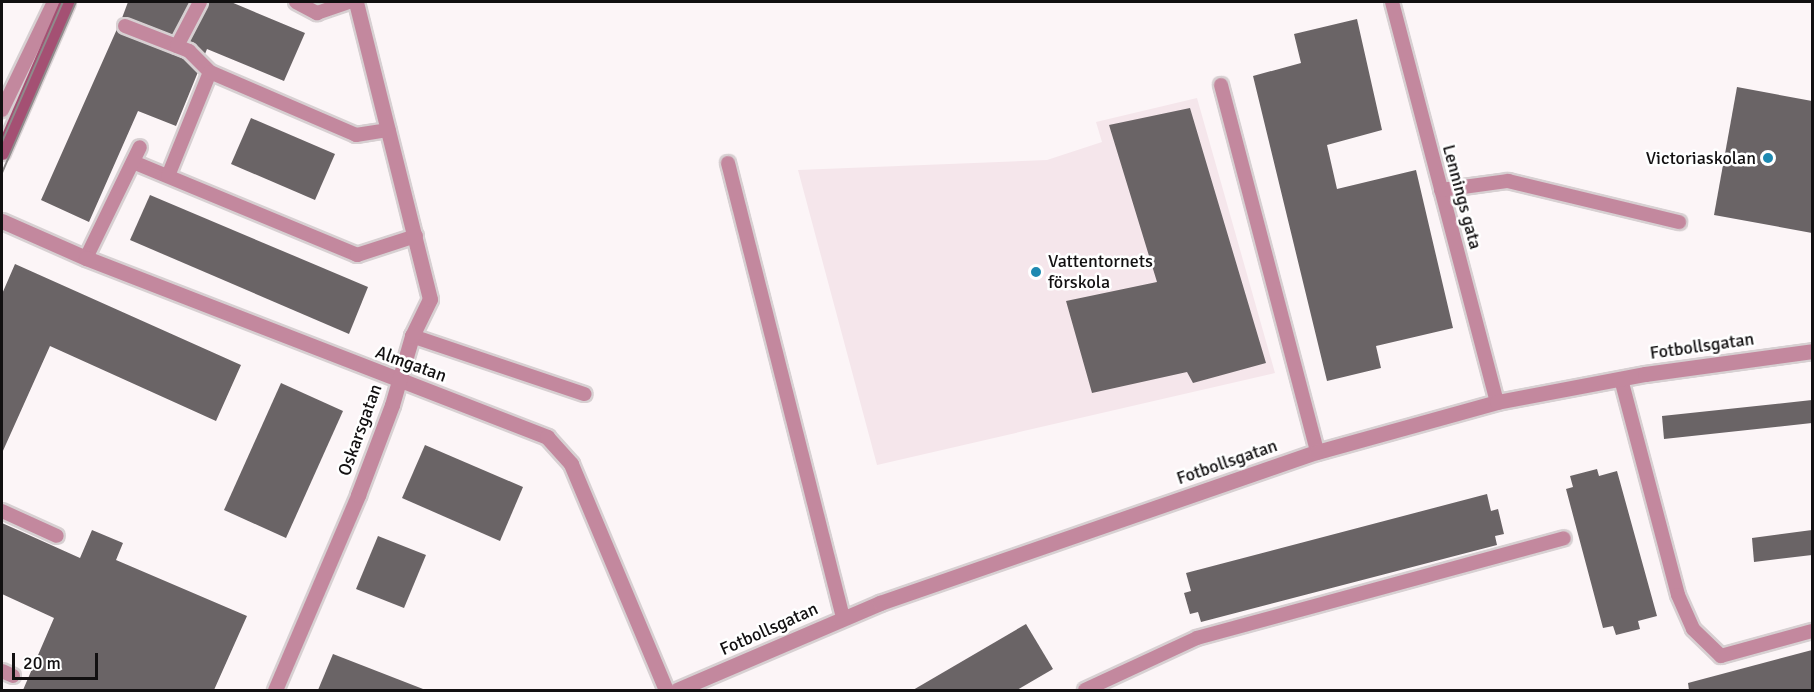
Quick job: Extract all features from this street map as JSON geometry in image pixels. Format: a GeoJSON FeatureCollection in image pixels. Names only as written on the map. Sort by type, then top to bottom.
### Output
{"type":"FeatureCollection","features":[{"type":"Feature","properties":{"kind":"street"},"geometry":{"type":"LineString","coordinates":[[2,152],[67,2]]}},
{"type":"Feature","properties":{"kind":"street","name":"Oskarsgatan"},"geometry":{"type":"LineString","coordinates":[[275,690],[358,495],[399,381],[412,336],[430,299],[356,2]]}},
{"type":"Feature","properties":{"kind":"street","name":"Almgatan"},"geometry":{"type":"LineString","coordinates":[[2,220],[86,258],[399,381],[533,428],[558,447],[571,464],[666,690]]}},
{"type":"Feature","properties":{"kind":"street","name":"Fotbollsgatan"},"geometry":{"type":"LineString","coordinates":[[676,690],[843,618],[1317,452],[1497,402],[1621,379],[1812,351]]}},
{"type":"Feature","properties":{"kind":"lane"},"geometry":{"type":"LineString","coordinates":[[2,110],[54,2]]}},
{"type":"Feature","properties":{"kind":"lane"},"geometry":{"type":"LineString","coordinates":[[177,46],[200,2]]}},
{"type":"Feature","properties":{"kind":"lane"},"geometry":{"type":"LineString","coordinates":[[296,2],[317,13],[349,2]]}},
{"type":"Feature","properties":{"kind":"lane","name":"Lennings gata"},"geometry":{"type":"LineString","coordinates":[[1392,2],[1497,402]]}},
{"type":"Feature","properties":{"kind":"lane"},"geometry":{"type":"LineString","coordinates":[[125,26],[189,51],[210,72],[356,135],[389,130]]}},
{"type":"Feature","properties":{"kind":"lane"},"geometry":{"type":"LineString","coordinates":[[168,176],[210,72]]}},
{"type":"Feature","properties":{"kind":"lane"},"geometry":{"type":"LineString","coordinates":[[1221,85],[1317,452]]}},
{"type":"Feature","properties":{"kind":"lane"},"geometry":{"type":"LineString","coordinates":[[86,258],[140,147]]}},
{"type":"Feature","properties":{"kind":"lane"},"geometry":{"type":"LineString","coordinates":[[133,162],[357,255],[416,236]]}},
{"type":"Feature","properties":{"kind":"lane"},"geometry":{"type":"LineString","coordinates":[[728,163],[843,618]]}},
{"type":"Feature","properties":{"kind":"lane"},"geometry":{"type":"LineString","coordinates":[[1441,190],[1508,181],[1679,222]]}},
{"type":"Feature","properties":{"kind":"lane"},"geometry":{"type":"LineString","coordinates":[[412,336],[584,394]]}},
{"type":"Feature","properties":{"kind":"lane"},"geometry":{"type":"LineString","coordinates":[[1621,379],[1678,595],[1693,629],[1721,656],[1812,632]]}},
{"type":"Feature","properties":{"kind":"lane"},"geometry":{"type":"LineString","coordinates":[[2,511],[57,536]]}},
{"type":"Feature","properties":{"kind":"lane"},"geometry":{"type":"LineString","coordinates":[[1085,690],[1197,638],[1563,538]]}},
{"type":"Feature","properties":{"kind":"shaded area","name":"Vattentornets förskola"},"geometry":{"type":"Polygon","coordinates":[[[1197,98],[1275,373],[877,465],[798,170],[1047,160],[1102,142],[1096,122],[1197,98]]]}},
{"type":"Feature","properties":{"kind":"building"},"geometry":{"type":"Polygon","coordinates":[[[128,2],[190,2],[173,35],[122,18],[128,2]]]}},
{"type":"Feature","properties":{"kind":"building"},"geometry":{"type":"Polygon","coordinates":[[[209,2],[231,2],[305,33],[284,81],[207,49],[205,54],[189,42],[209,2]]]}},
{"type":"Feature","properties":{"kind":"building"},"geometry":{"type":"Polygon","coordinates":[[[1357,19],[1382,130],[1327,145],[1337,189],[1416,170],[1453,328],[1376,346],[1381,368],[1327,381],[1253,76],[1301,63],[1294,34],[1357,19]]]}},
{"type":"Feature","properties":{"kind":"building"},"geometry":{"type":"Polygon","coordinates":[[[117,29],[184,59],[198,72],[176,126],[138,111],[89,222],[41,200],[117,29]]]}},
{"type":"Feature","properties":{"kind":"building","name":"Victoriaskolan"},"geometry":{"type":"Polygon","coordinates":[[[1737,87],[1812,101],[1812,233],[1714,215],[1737,87]]]}},
{"type":"Feature","properties":{"kind":"building","name":"Vattentornets förskola"},"geometry":{"type":"Polygon","coordinates":[[[1190,108],[1266,363],[1193,383],[1187,372],[1092,393],[1066,301],[1157,282],[1109,125],[1190,108]]]}},
{"type":"Feature","properties":{"kind":"building"},"geometry":{"type":"Polygon","coordinates":[[[251,118],[335,154],[315,200],[231,164],[251,118]]]}},
{"type":"Feature","properties":{"kind":"building"},"geometry":{"type":"Polygon","coordinates":[[[150,195],[368,287],[349,334],[130,240],[150,195]]]}},
{"type":"Feature","properties":{"kind":"building"},"geometry":{"type":"Polygon","coordinates":[[[15,264],[241,365],[216,421],[50,346],[2,453],[2,294],[15,264]]]}},
{"type":"Feature","properties":{"kind":"building"},"geometry":{"type":"Polygon","coordinates":[[[281,383],[343,411],[286,538],[224,510],[281,383]]]}},
{"type":"Feature","properties":{"kind":"building"},"geometry":{"type":"Polygon","coordinates":[[[1812,400],[1812,423],[1664,439],[1662,416],[1812,400]]]}},
{"type":"Feature","properties":{"kind":"building"},"geometry":{"type":"Polygon","coordinates":[[[425,445],[523,487],[500,541],[402,498],[425,445]]]}},
{"type":"Feature","properties":{"kind":"building"},"geometry":{"type":"Polygon","coordinates":[[[1597,469],[1599,476],[1617,471],[1657,616],[1638,621],[1640,629],[1616,635],[1613,626],[1603,628],[1566,489],[1573,487],[1570,476],[1597,469]]]}},
{"type":"Feature","properties":{"kind":"building"},"geometry":{"type":"Polygon","coordinates":[[[1487,494],[1491,511],[1498,509],[1504,534],[1495,536],[1497,545],[1201,622],[1198,612],[1190,614],[1184,593],[1191,591],[1186,573],[1487,494]]]}},
{"type":"Feature","properties":{"kind":"building"},"geometry":{"type":"Polygon","coordinates":[[[2,523],[80,558],[92,530],[123,543],[116,560],[247,616],[214,690],[23,690],[54,618],[2,594],[2,523]]]}},
{"type":"Feature","properties":{"kind":"building"},"geometry":{"type":"Polygon","coordinates":[[[1812,530],[1812,555],[1754,562],[1752,538],[1812,530]]]}},
{"type":"Feature","properties":{"kind":"building"},"geometry":{"type":"Polygon","coordinates":[[[378,536],[426,555],[404,608],[356,589],[378,536]]]}},
{"type":"Feature","properties":{"kind":"building"},"geometry":{"type":"Polygon","coordinates":[[[1026,624],[1053,669],[1017,690],[913,690],[1026,624]]]}},
{"type":"Feature","properties":{"kind":"building"},"geometry":{"type":"Polygon","coordinates":[[[1812,650],[1812,690],[1689,690],[1688,683],[1812,650]]]}},
{"type":"Feature","properties":{"kind":"building"},"geometry":{"type":"Polygon","coordinates":[[[333,654],[423,689],[318,690],[333,654]]]}},
{"type":"Feature","properties":{"kind":"tram line"},"geometry":{"type":"LineString","coordinates":[[2,142],[63,2]]}},
{"type":"Feature","properties":{"kind":"tram line"},"geometry":{"type":"LineString","coordinates":[[2,173],[76,2]]}},
{"type":"Feature","properties":{"kind":"place","name":"Victoriaskolan"},"geometry":{"type":"Point","coordinates":[1768,158]}},
{"type":"Feature","properties":{"kind":"place","name":"Vattentornets förskola"},"geometry":{"type":"Point","coordinates":[1036,272]}}]}
